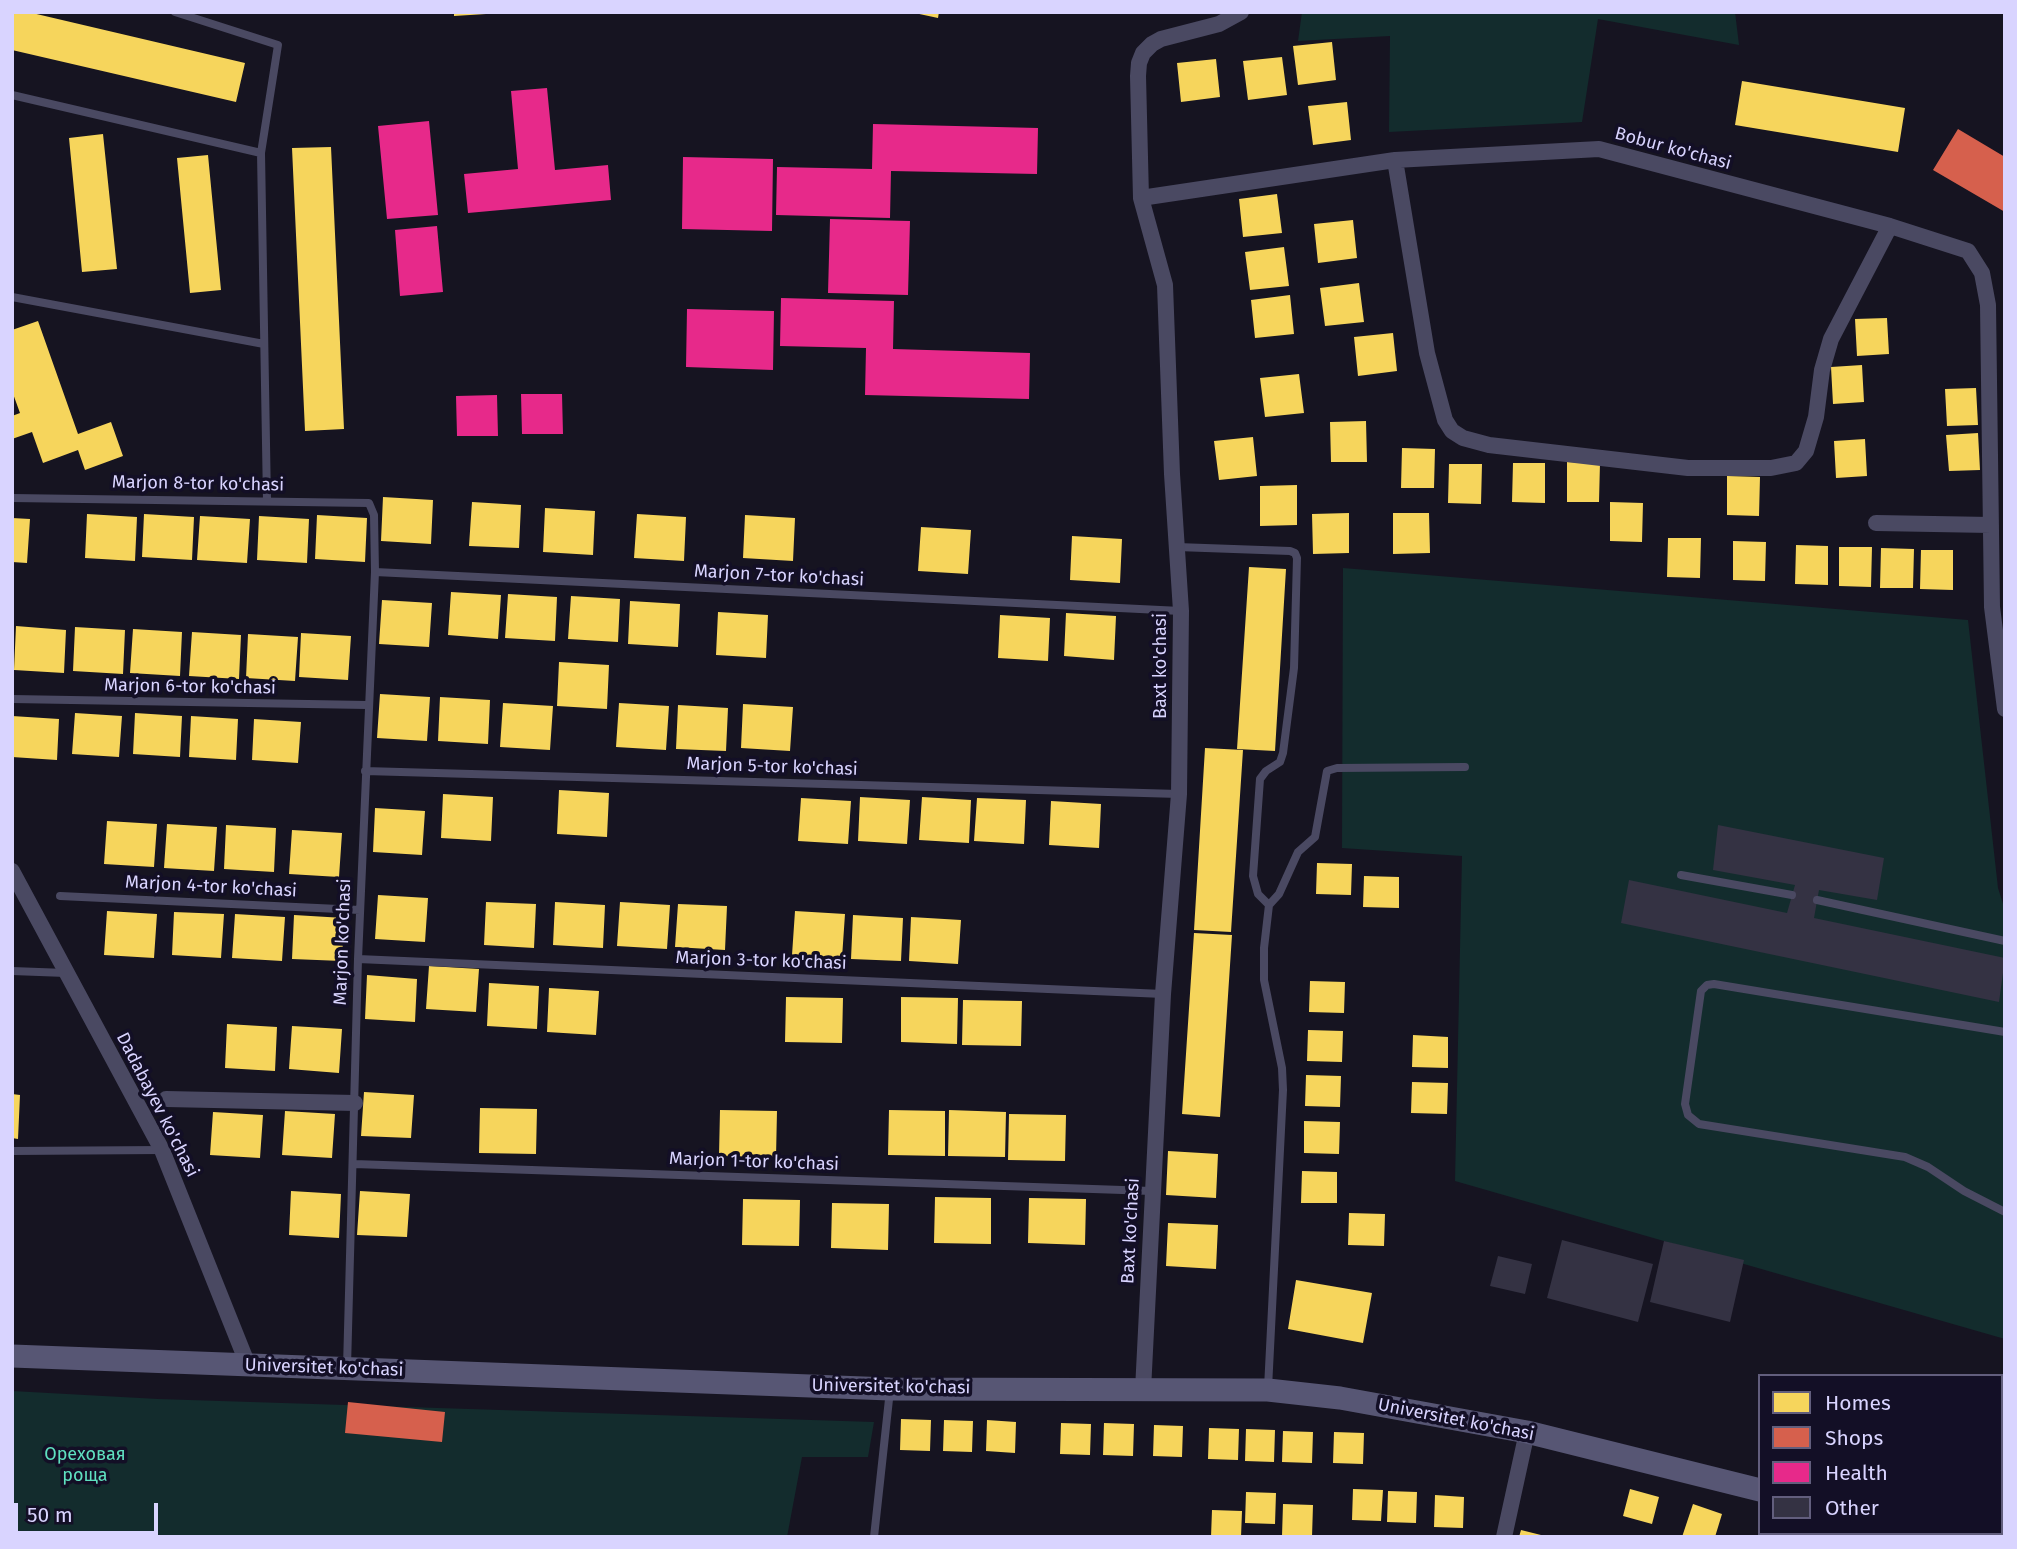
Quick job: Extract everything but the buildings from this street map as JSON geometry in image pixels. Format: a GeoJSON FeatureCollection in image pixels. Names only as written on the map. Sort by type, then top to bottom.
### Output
{"type":"FeatureCollection","features":[{"type":"Feature","properties":{"kind":"main road","name":"Universitet ko'chasi"},"geometry":{"type":"LineString","coordinates":[[12,1356],[890,1389],[1268,1390],[1340,1398],[1527,1432],[1758,1490]]}},
{"type":"Feature","properties":{"kind":"street","name":"Baxt ko'chasi"},"geometry":{"type":"LineString","coordinates":[[1143,1390],[1163,994],[1179,794],[1181,611],[1165,285],[1141,198],[1138,76],[1143,53],[1152,44],[1161,39],[1219,24],[1241,12]]}},
{"type":"Feature","properties":{"kind":"street","name":"Bobur ko'chasi"},"geometry":{"type":"LineString","coordinates":[[1141,198],[1395,160],[1599,149],[1890,226],[1968,251],[1982,273],[1988,306],[1998,454],[1992,525],[1992,607],[2005,709]]}},
{"type":"Feature","properties":{"kind":"street"},"geometry":{"type":"LineString","coordinates":[[1395,160],[1427,353],[1445,420],[1452,431],[1463,438],[1489,445],[1688,468],[1770,468],[1796,463],[1806,451],[1810,440],[1822,370],[1831,340],[1890,226]]}},
{"type":"Feature","properties":{"kind":"street"},"geometry":{"type":"LineString","coordinates":[[1876,523],[1992,525]]}},
{"type":"Feature","properties":{"kind":"street","name":"Dadabayev ko'chasi"},"geometry":{"type":"LineString","coordinates":[[12,871],[162,1150],[248,1365]]}},
{"type":"Feature","properties":{"kind":"street"},"geometry":{"type":"LineString","coordinates":[[166,1099],[355,1103]]}},
{"type":"Feature","properties":{"kind":"street"},"geometry":{"type":"LineString","coordinates":[[1504,1537],[1527,1432]]}},
{"type":"Feature","properties":{"kind":"lane"},"geometry":{"type":"LineString","coordinates":[[175,12],[278,45],[261,153],[267,500]]}},
{"type":"Feature","properties":{"kind":"lane"},"geometry":{"type":"LineString","coordinates":[[12,95],[261,153]]}},
{"type":"Feature","properties":{"kind":"lane"},"geometry":{"type":"LineString","coordinates":[[12,297],[264,344]]}},
{"type":"Feature","properties":{"kind":"lane","name":"Marjon 8-tor ko'chasi"},"geometry":{"type":"LineString","coordinates":[[12,498],[369,503],[374,515]]}},
{"type":"Feature","properties":{"kind":"lane","name":"Marjon ko'chasi"},"geometry":{"type":"LineString","coordinates":[[347,1370],[358,959],[367,705],[375,572],[374,515]]}},
{"type":"Feature","properties":{"kind":"lane"},"geometry":{"type":"LineString","coordinates":[[1177,547],[1290,551],[1295,553],[1297,558],[1294,668],[1283,753],[1280,762],[1266,771],[1260,779],[1253,876],[1258,894],[1269,905]]}},
{"type":"Feature","properties":{"kind":"lane","name":"Marjon 7-tor ko'chasi"},"geometry":{"type":"LineString","coordinates":[[375,572],[1181,611]]}},
{"type":"Feature","properties":{"kind":"lane","name":"Marjon 6-tor ko'chasi"},"geometry":{"type":"LineString","coordinates":[[12,699],[367,705]]}},
{"type":"Feature","properties":{"kind":"lane"},"geometry":{"type":"LineString","coordinates":[[1268,1390],[1283,1090],[1282,1068],[1264,980],[1264,948],[1269,905],[1279,894],[1298,852],[1315,837],[1327,771],[1337,768],[1465,767]]}},
{"type":"Feature","properties":{"kind":"lane","name":"Marjon 5-tor ko'chasi"},"geometry":{"type":"LineString","coordinates":[[365,771],[1179,794]]}},
{"type":"Feature","properties":{"kind":"lane"},"geometry":{"type":"LineString","coordinates":[[1681,875],[1792,895]]}},
{"type":"Feature","properties":{"kind":"lane","name":"Marjon 4-tor ko'chasi"},"geometry":{"type":"LineString","coordinates":[[60,896],[360,910]]}},
{"type":"Feature","properties":{"kind":"lane"},"geometry":{"type":"LineString","coordinates":[[1817,900],[2005,941]]}},
{"type":"Feature","properties":{"kind":"lane","name":"Marjon 3-tor ko'chasi"},"geometry":{"type":"LineString","coordinates":[[358,959],[1163,994]]}},
{"type":"Feature","properties":{"kind":"lane"},"geometry":{"type":"LineString","coordinates":[[12,971],[66,973]]}},
{"type":"Feature","properties":{"kind":"lane"},"geometry":{"type":"LineString","coordinates":[[2005,1032],[1707,985],[1701,991],[1685,1104],[1688,1115],[1699,1124],[1905,1157],[1928,1167],[1964,1191],[2005,1212]]}},
{"type":"Feature","properties":{"kind":"lane"},"geometry":{"type":"LineString","coordinates":[[12,1151],[162,1150]]}},
{"type":"Feature","properties":{"kind":"lane","name":"Marjon 1-tor ko'chasi"},"geometry":{"type":"LineString","coordinates":[[354,1164],[1152,1191]]}},
{"type":"Feature","properties":{"kind":"lane"},"geometry":{"type":"LineString","coordinates":[[874,1537],[890,1389]]}},
{"type":"Feature","properties":{"kind":"green space"},"geometry":{"type":"Polygon","coordinates":[[[1302,12],[1735,12],[1739,45],[1598,19],[1582,122],[1389,132],[1390,36],[1298,41],[1302,12]]]}},
{"type":"Feature","properties":{"kind":"green space"},"geometry":{"type":"Polygon","coordinates":[[[1343,568],[1968,620],[1998,888],[2005,910],[2005,1339],[1455,1181],[1462,856],[1342,848],[1343,568]]]}},
{"type":"Feature","properties":{"kind":"green space","name":"Ореховая роща"},"geometry":{"type":"Polygon","coordinates":[[[12,1391],[158,1399],[874,1422],[868,1457],[802,1457],[787,1537],[12,1537],[12,1391]]]}}]}
